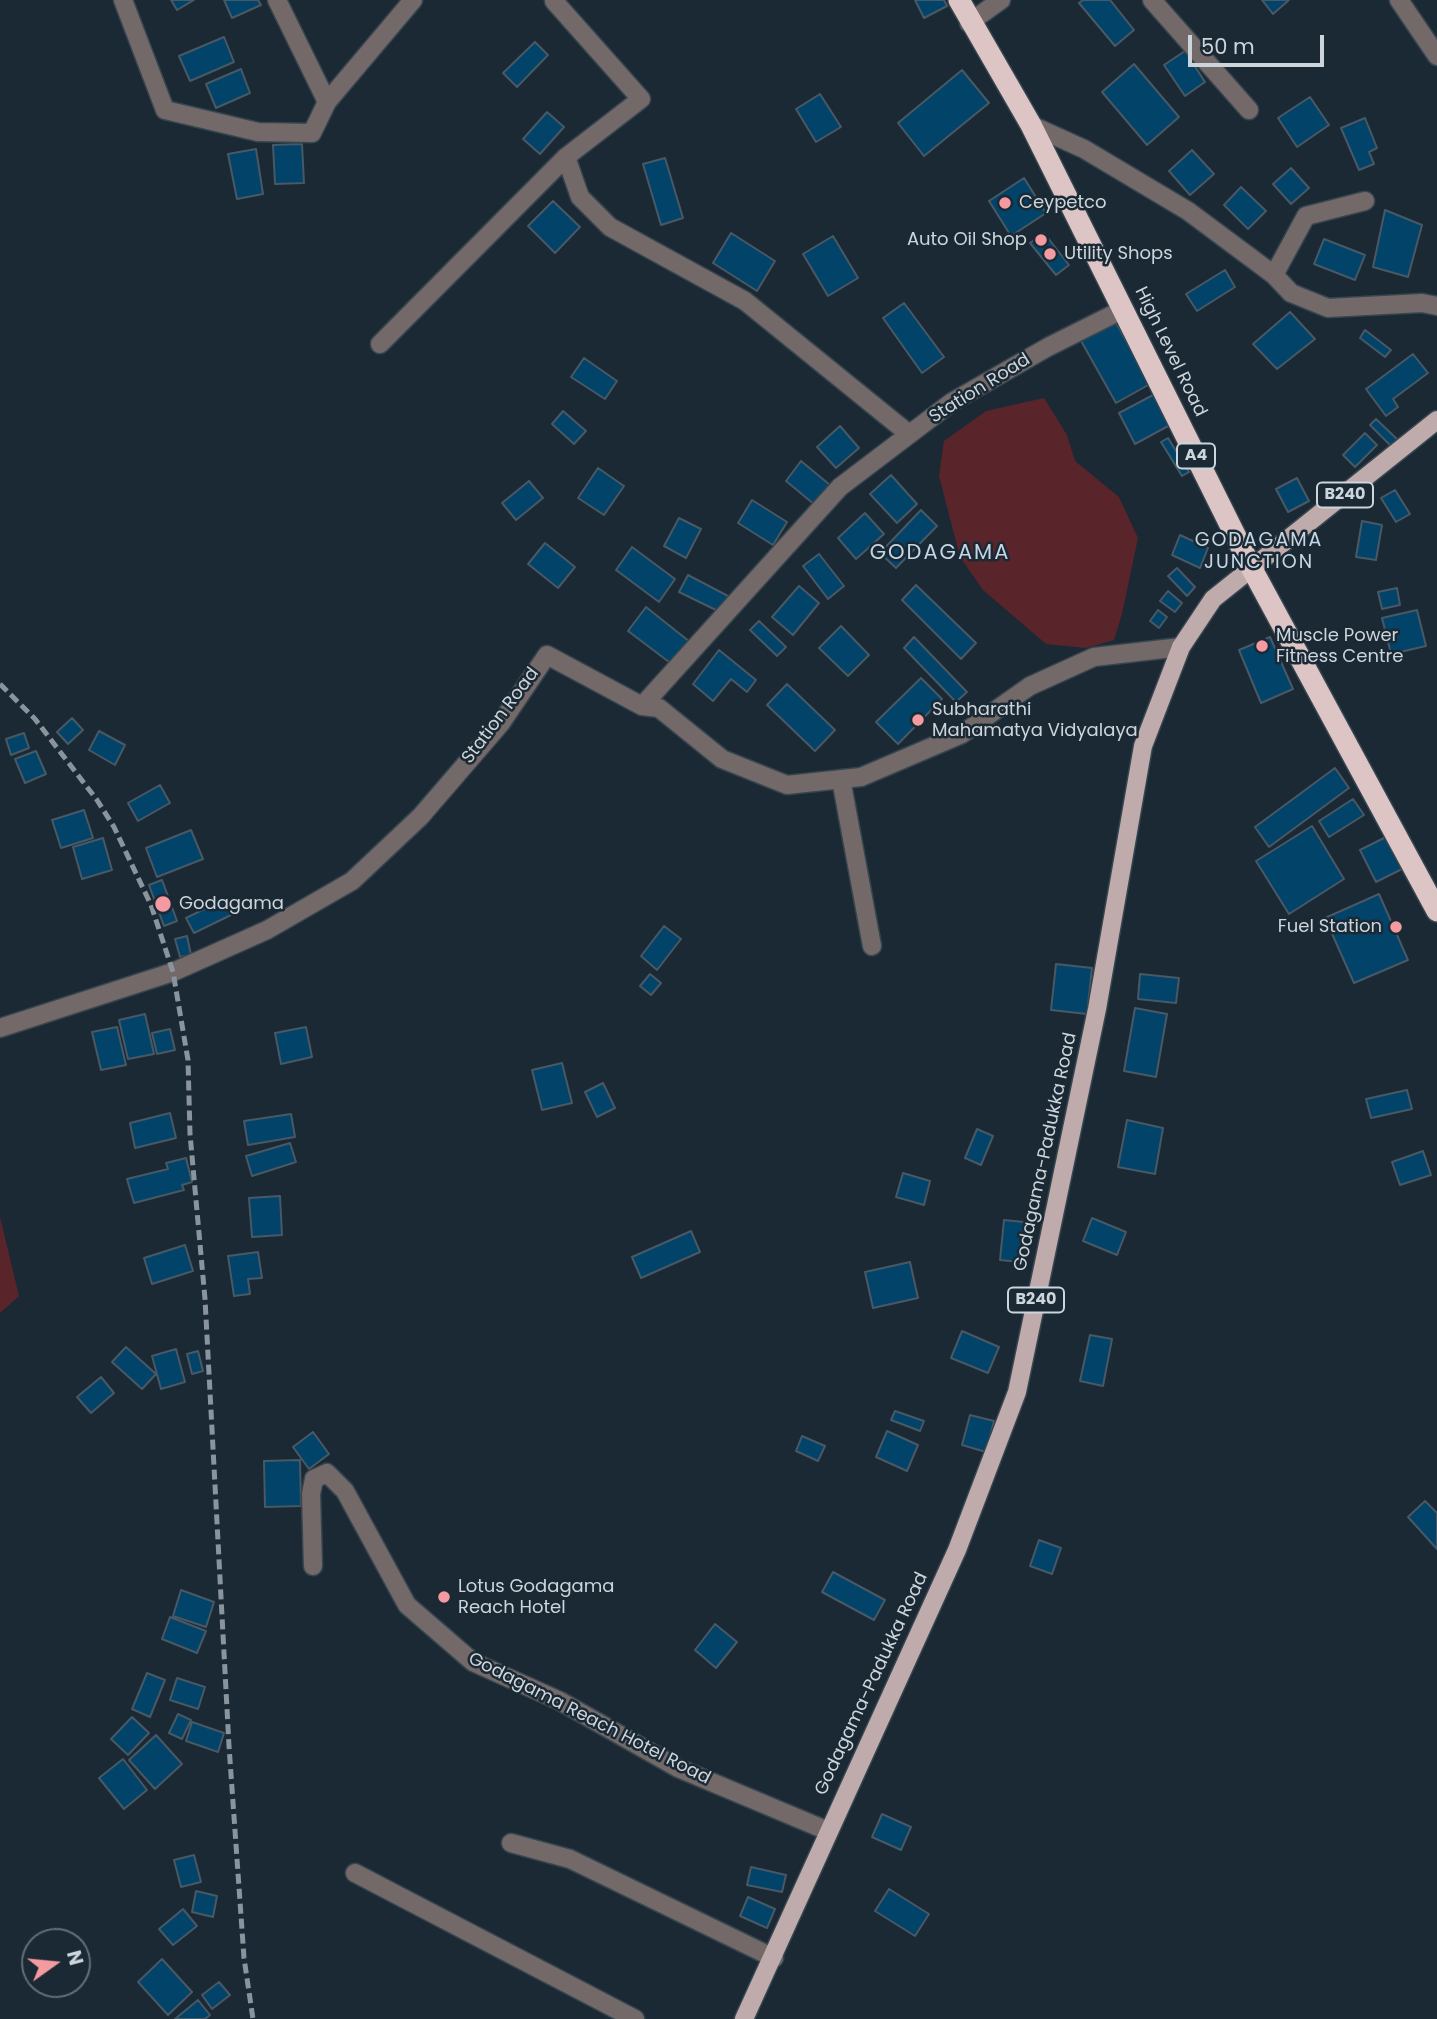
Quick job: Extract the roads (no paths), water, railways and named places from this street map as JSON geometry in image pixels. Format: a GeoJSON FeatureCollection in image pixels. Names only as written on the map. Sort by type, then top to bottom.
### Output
{"type":"FeatureCollection","features":[{"type":"Feature","properties":{"kind":"highway","name":"High Level Road"},"geometry":{"type":"LineString","coordinates":[[959,0],[969,23],[1031,125],[1252,569],[1437,911]]}},
{"type":"Feature","properties":{"kind":"main road","name":"B240"},"geometry":{"type":"LineString","coordinates":[[1252,569],[1437,420]]}},
{"type":"Feature","properties":{"kind":"main road","name":"Godagama-Padukka Road"},"geometry":{"type":"LineString","coordinates":[[744,2019],[957,1550],[1017,1392],[1097,1009],[1143,746],[1181,647],[1213,599],[1252,569]]}},
{"type":"Feature","properties":{"kind":"street"},"geometry":{"type":"LineString","coordinates":[[123,0],[165,110],[258,132],[312,133],[327,102],[413,0]]}},
{"type":"Feature","properties":{"kind":"street"},"geometry":{"type":"LineString","coordinates":[[277,0],[327,102]]}},
{"type":"Feature","properties":{"kind":"street"},"geometry":{"type":"LineString","coordinates":[[969,23],[1001,0]]}},
{"type":"Feature","properties":{"kind":"street"},"geometry":{"type":"LineString","coordinates":[[1152,0],[1248,110]]}},
{"type":"Feature","properties":{"kind":"street"},"geometry":{"type":"LineString","coordinates":[[1399,0],[1437,56]]}},
{"type":"Feature","properties":{"kind":"street"},"geometry":{"type":"LineString","coordinates":[[380,344],[565,157],[641,99],[554,1]]}},
{"type":"Feature","properties":{"kind":"street"},"geometry":{"type":"LineString","coordinates":[[1031,125],[1084,149],[1188,211],[1273,275],[1291,293],[1328,308],[1422,303],[1437,306]]}},
{"type":"Feature","properties":{"kind":"street"},"geometry":{"type":"LineString","coordinates":[[565,157],[580,197],[610,227],[745,300],[909,435]]}},
{"type":"Feature","properties":{"kind":"street"},"geometry":{"type":"LineString","coordinates":[[1273,275],[1306,216],[1365,201]]}},
{"type":"Feature","properties":{"kind":"street","name":"Station Road"},"geometry":{"type":"LineString","coordinates":[[0,1028],[173,972],[267,930],[352,881],[420,817],[501,723],[547,655],[642,706],[840,487],[964,396],[1124,309]]}},
{"type":"Feature","properties":{"kind":"street"},"geometry":{"type":"LineString","coordinates":[[642,706],[659,708],[722,759],[787,785],[861,777],[962,734],[1030,686],[1094,657],[1181,647]]}},
{"type":"Feature","properties":{"kind":"street"},"geometry":{"type":"LineString","coordinates":[[841,779],[872,946]]}},
{"type":"Feature","properties":{"kind":"street","name":"Godagama Reach Hotel Road"},"geometry":{"type":"LineString","coordinates":[[313,1566],[311,1494],[314,1479],[327,1473],[345,1491],[407,1605],[473,1662],[560,1701],[678,1768],[828,1831]]}},
{"type":"Feature","properties":{"kind":"street"},"geometry":{"type":"LineString","coordinates":[[511,1843],[570,1859],[774,1958]]}},
{"type":"Feature","properties":{"kind":"street"},"geometry":{"type":"LineString","coordinates":[[355,1873],[635,2019]]}},
{"type":"Feature","properties":{"kind":"railway"},"geometry":{"type":"LineString","coordinates":[[0,684],[35,719],[97,800],[114,827],[151,905],[173,972],[188,1060],[190,1134],[205,1299],[229,1746],[244,1958],[253,2019]]}},
{"type":"Feature","properties":{"kind":"place","name":"Ceypetco"},"geometry":{"type":"Point","coordinates":[1005,203]}},
{"type":"Feature","properties":{"kind":"place","name":"Auto Oil Shop"},"geometry":{"type":"Point","coordinates":[1041,240]}},
{"type":"Feature","properties":{"kind":"place","name":"Utility Shops"},"geometry":{"type":"Point","coordinates":[1050,254]}},
{"type":"Feature","properties":{"kind":"place","name":"Muscle Power Fitness Centre"},"geometry":{"type":"Point","coordinates":[1262,646]}},
{"type":"Feature","properties":{"kind":"place","name":"Subharathi Mahamatya Vidyalaya"},"geometry":{"type":"Point","coordinates":[918,720]}},
{"type":"Feature","properties":{"kind":"place","name":"Godagama"},"geometry":{"type":"Point","coordinates":[163,904]}},
{"type":"Feature","properties":{"kind":"place","name":"Fuel Station"},"geometry":{"type":"Point","coordinates":[1396,927]}},
{"type":"Feature","properties":{"kind":"place","name":"Lotus Godagama Reach Hotel"},"geometry":{"type":"Point","coordinates":[444,1597]}},
{"type":"Feature","properties":{"kind":"district","name":"GODAGAMA JUNCTION"},"geometry":{"type":"Point","coordinates":[1259,552]}},
{"type":"Feature","properties":{"kind":"district","name":"GODAGAMA"},"geometry":{"type":"Point","coordinates":[940,554]}}]}
